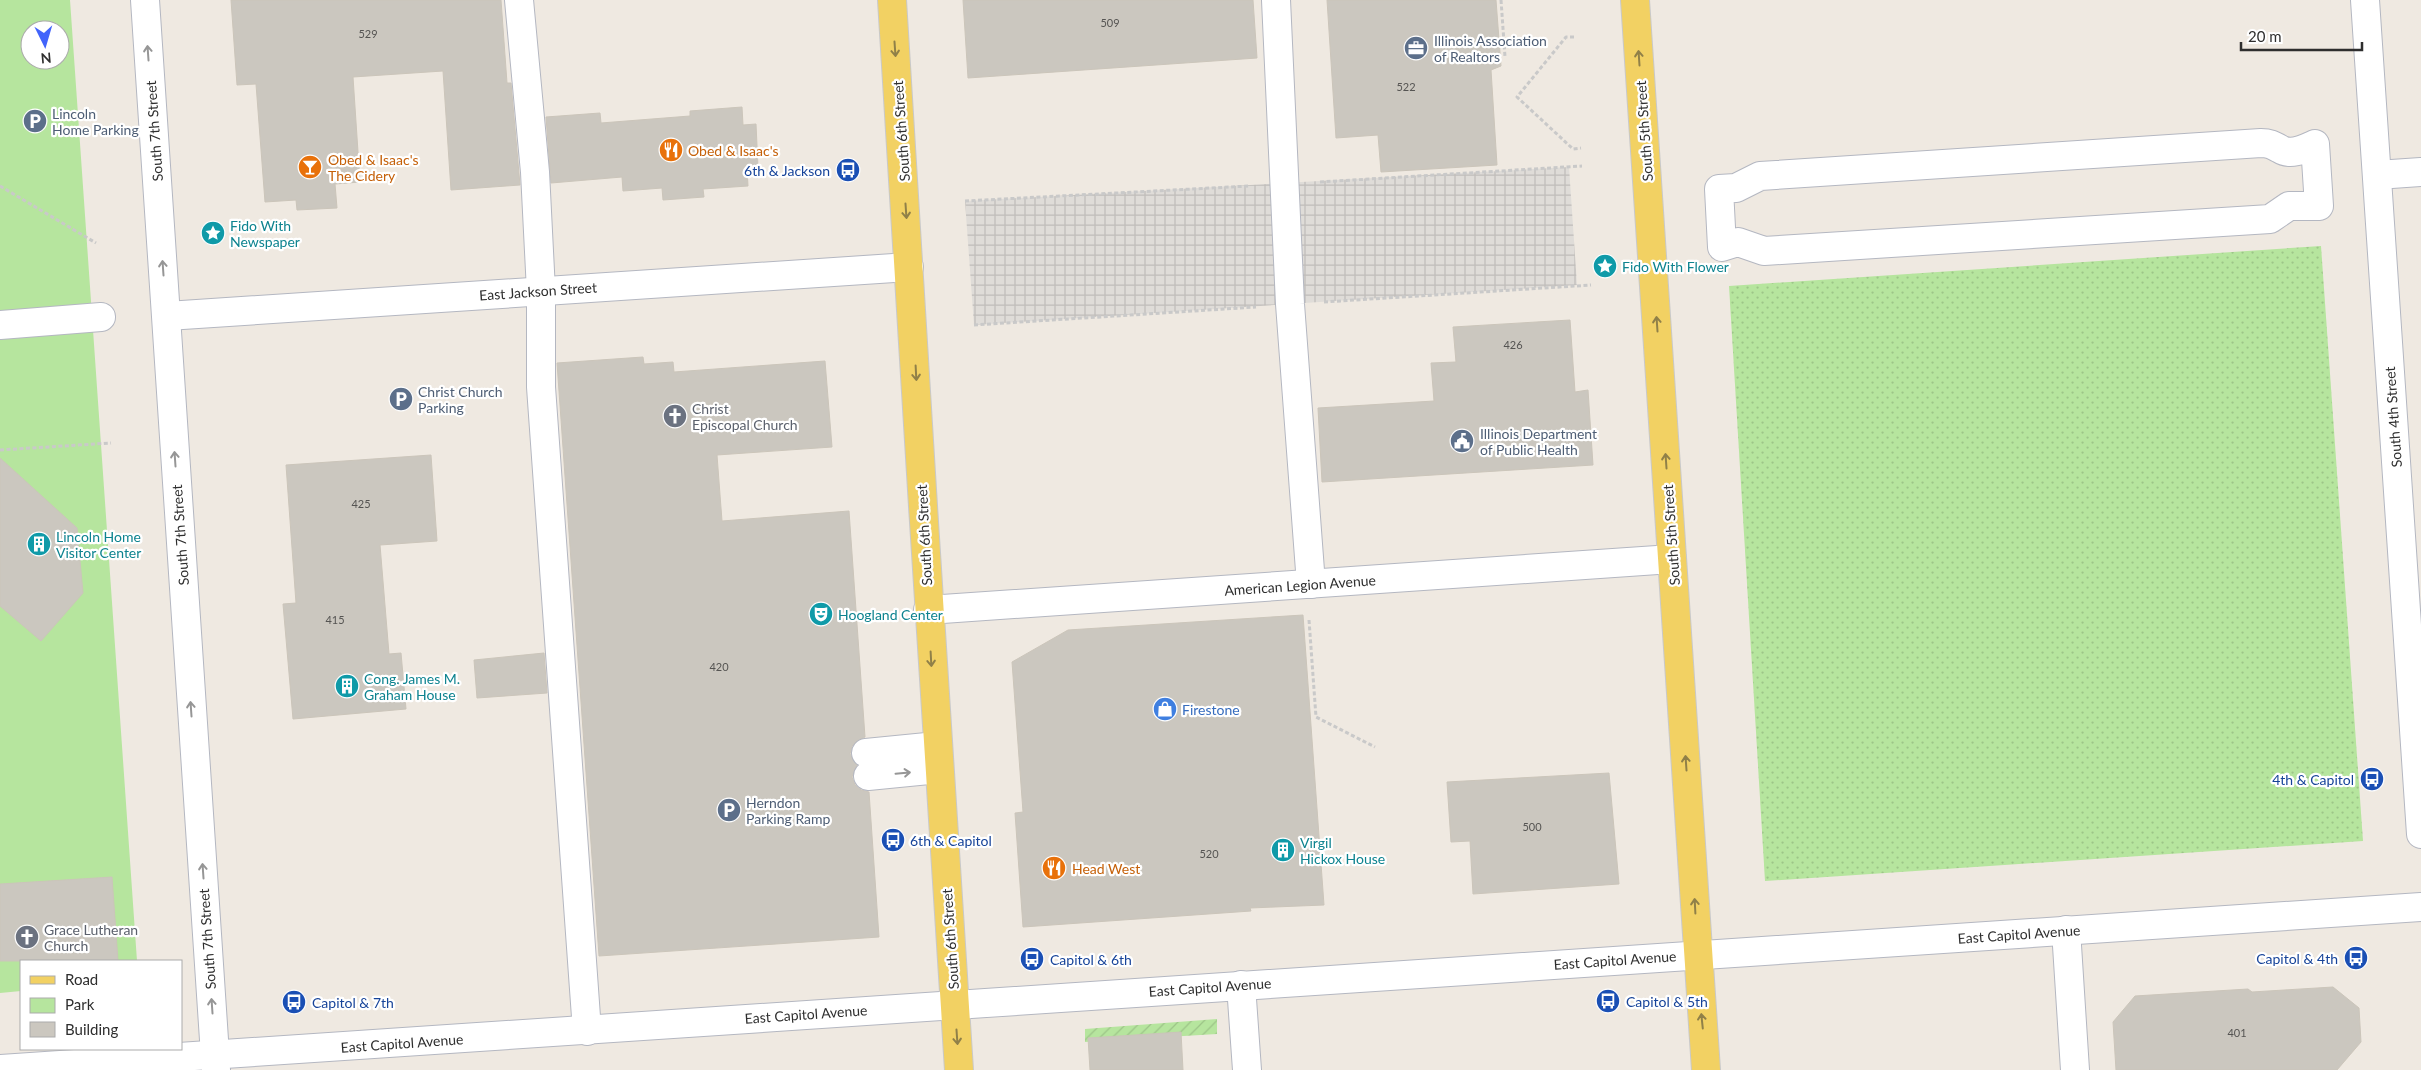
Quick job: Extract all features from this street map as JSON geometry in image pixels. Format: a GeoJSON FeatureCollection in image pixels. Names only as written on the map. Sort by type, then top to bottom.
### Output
{"type":"FeatureCollection","features":[{"type":"Feature","properties":{"kind":"main road","name":"South 6th Street"},"geometry":{"type":"LineString","coordinates":[[892,0],[928,610],[959,1070]]}},
{"type":"Feature","properties":{"kind":"main road","name":"South 5th Street"},"geometry":{"type":"LineString","coordinates":[[1635,0],[1706,1070]]}},
{"type":"Feature","properties":{"kind":"street","name":"South 7th Street"},"geometry":{"type":"LineString","coordinates":[[145,0],[215,1062]]}},
{"type":"Feature","properties":{"kind":"street"},"geometry":{"type":"LineString","coordinates":[[519,0],[535,172],[541,291],[541,387],[587,1030]]}},
{"type":"Feature","properties":{"kind":"street"},"geometry":{"type":"LineString","coordinates":[[1276,0],[1290,304],[1310,584]]}},
{"type":"Feature","properties":{"kind":"street","name":"South 4th Street"},"geometry":{"type":"LineString","coordinates":[[2365,0],[2377,175],[2414,630],[2421,834]]}},
{"type":"Feature","properties":{"kind":"street"},"geometry":{"type":"LineString","coordinates":[[2261,143],[2269,143],[2281,150],[2294,152],[2314,144],[2319,206],[2289,206],[2270,219],[1764,252],[1745,242],[1722,247],[1719,189],[1736,188],[1752,179],[1770,176],[2261,143]]}},
{"type":"Feature","properties":{"kind":"street"},"geometry":{"type":"LineString","coordinates":[[2377,175],[2421,172]]}},
{"type":"Feature","properties":{"kind":"street","name":"East Jackson Street"},"geometry":{"type":"LineString","coordinates":[[167,316],[909,267]]}},
{"type":"Feature","properties":{"kind":"street"},"geometry":{"type":"LineString","coordinates":[[0,325],[101,317]]}},
{"type":"Feature","properties":{"kind":"street","name":"American Legion Avenue"},"geometry":{"type":"LineString","coordinates":[[928,610],[1672,559]]}},
{"type":"Feature","properties":{"kind":"street"},"geometry":{"type":"LineString","coordinates":[[867,764],[938,758]]}},
{"type":"Feature","properties":{"kind":"street","name":"East Capitol Avenue"},"geometry":{"type":"LineString","coordinates":[[0,1069],[215,1062],[587,1030],[2421,906]]}},
{"type":"Feature","properties":{"kind":"street"},"geometry":{"type":"LineString","coordinates":[[2066,930],[2076,1070]]}},
{"type":"Feature","properties":{"kind":"street"},"geometry":{"type":"LineString","coordinates":[[1241,985],[1247,1070]]}},
{"type":"Feature","properties":{"kind":"path"},"geometry":{"type":"LineString","coordinates":[[1501,0],[1505,57]]}},
{"type":"Feature","properties":{"kind":"path"},"geometry":{"type":"LineString","coordinates":[[1574,37],[1566,37],[1517,97],[1572,149],[1581,148]]}},
{"type":"Feature","properties":{"kind":"path"},"geometry":{"type":"LineString","coordinates":[[0,186],[96,243]]}},
{"type":"Feature","properties":{"kind":"path"},"geometry":{"type":"LineString","coordinates":[[0,450],[111,443]]}},
{"type":"Feature","properties":{"kind":"path"},"geometry":{"type":"LineString","coordinates":[[1309,619],[1316,717],[1375,748]]}},
{"type":"Feature","properties":{"kind":"green space"},"geometry":{"type":"Polygon","coordinates":[[[0,0],[70,0],[137,960],[20,960],[20,991],[0,993],[0,0]]]}},
{"type":"Feature","properties":{"kind":"green space"},"geometry":{"type":"Polygon","coordinates":[[[2321,246],[2363,841],[1765,881],[1729,286],[2321,246]]]}},
{"type":"Feature","properties":{"kind":"green space"},"geometry":{"type":"Polygon","coordinates":[[[1217,1019],[1217,1034],[1085,1042],[1085,1029],[1217,1019]]]}},
{"type":"Feature","properties":{"kind":"shaded area"},"geometry":{"type":"Polygon","coordinates":[[[1569,167],[1577,285],[974,325],[965,201],[1569,167]]]}},
{"type":"Feature","properties":{"kind":"building"},"geometry":{"type":"Polygon","coordinates":[[[231,0],[501,0],[507,83],[511,83],[520,185],[451,190],[443,71],[353,77],[360,182],[335,184],[337,208],[297,210],[296,200],[265,202],[256,84],[237,85],[231,0]]]}},
{"type":"Feature","properties":{"kind":"building"},"geometry":{"type":"Polygon","coordinates":[[[963,0],[1253,0],[1257,58],[968,78],[963,0]]]}},
{"type":"Feature","properties":{"kind":"building"},"geometry":{"type":"Polygon","coordinates":[[[1327,0],[1496,0],[1501,66],[1491,70],[1497,165],[1381,172],[1378,135],[1336,138],[1327,0]]]}},
{"type":"Feature","properties":{"kind":"building"},"geometry":{"type":"Polygon","coordinates":[[[742,107],[743,125],[756,124],[758,168],[747,169],[748,186],[703,189],[704,197],[663,200],[662,188],[623,191],[622,177],[551,183],[546,117],[600,113],[601,123],[690,116],[690,111],[742,107]]]}},
{"type":"Feature","properties":{"kind":"building"},"geometry":{"type":"Polygon","coordinates":[[[1570,320],[1575,392],[1588,390],[1593,465],[1322,482],[1318,408],[1434,401],[1431,363],[1456,362],[1453,327],[1570,320]]]}},
{"type":"Feature","properties":{"kind":"building"},"geometry":{"type":"Polygon","coordinates":[[[643,357],[644,364],[673,362],[674,372],[825,361],[832,447],[717,455],[722,521],[849,511],[865,737],[852,746],[850,754],[857,765],[852,777],[855,785],[861,790],[869,792],[879,937],[599,956],[557,363],[643,357]]]}},
{"type":"Feature","properties":{"kind":"building"},"geometry":{"type":"Polygon","coordinates":[[[431,455],[437,541],[380,545],[389,654],[401,653],[406,709],[293,719],[283,604],[296,603],[286,465],[431,455]]]}},
{"type":"Feature","properties":{"kind":"building","name":"Lincoln Home Visitor Center"},"geometry":{"type":"Polygon","coordinates":[[[0,458],[77,528],[83,593],[41,641],[0,606],[0,458]]]}},
{"type":"Feature","properties":{"kind":"building"},"geometry":{"type":"Polygon","coordinates":[[[1303,615],[1324,905],[1250,908],[1251,911],[1023,927],[1015,813],[1023,812],[1012,662],[1068,630],[1303,615]]]}},
{"type":"Feature","properties":{"kind":"building"},"geometry":{"type":"Polygon","coordinates":[[[544,653],[547,693],[477,698],[474,660],[544,653]]]}},
{"type":"Feature","properties":{"kind":"building"},"geometry":{"type":"Polygon","coordinates":[[[1609,773],[1619,884],[1473,894],[1470,841],[1451,842],[1447,782],[1609,773]]]}},
{"type":"Feature","properties":{"kind":"building"},"geometry":{"type":"Polygon","coordinates":[[[112,877],[118,960],[0,961],[0,884],[112,877]]]}},
{"type":"Feature","properties":{"kind":"building"},"geometry":{"type":"Polygon","coordinates":[[[2333,987],[2359,1008],[2361,1042],[2337,1070],[2116,1070],[2113,1022],[2135,996],[2248,989],[2252,992],[2333,987]]]}},
{"type":"Feature","properties":{"kind":"building"},"geometry":{"type":"Polygon","coordinates":[[[1181,1032],[1183,1070],[1090,1070],[1088,1038],[1181,1032]]]}},
{"type":"Feature","properties":{"kind":"place","name":"Illinois Association of Realtors"},"geometry":{"type":"Point","coordinates":[1416,48]}},
{"type":"Feature","properties":{"kind":"place","name":"Lincoln Home Parking"},"geometry":{"type":"Point","coordinates":[35,121]}},
{"type":"Feature","properties":{"kind":"place","name":"Obed & Isaac's"},"geometry":{"type":"Point","coordinates":[671,150]}},
{"type":"Feature","properties":{"kind":"place","name":"Obed & Isaac's The Cidery"},"geometry":{"type":"Point","coordinates":[310,167]}},
{"type":"Feature","properties":{"kind":"place","name":"6th & Jackson"},"geometry":{"type":"Point","coordinates":[848,170]}},
{"type":"Feature","properties":{"kind":"place","name":"Fido With Newspaper"},"geometry":{"type":"Point","coordinates":[213,233]}},
{"type":"Feature","properties":{"kind":"place","name":"Fido With Flower"},"geometry":{"type":"Point","coordinates":[1605,266]}},
{"type":"Feature","properties":{"kind":"place","name":"Christ Church Parking"},"geometry":{"type":"Point","coordinates":[401,399]}},
{"type":"Feature","properties":{"kind":"place","name":"Christ Episcopal Church"},"geometry":{"type":"Point","coordinates":[675,416]}},
{"type":"Feature","properties":{"kind":"place","name":"Illinois Department of Public Health"},"geometry":{"type":"Point","coordinates":[1462,441]}},
{"type":"Feature","properties":{"kind":"place","name":"Lincoln Home Visitor Center"},"geometry":{"type":"Point","coordinates":[39,544]}},
{"type":"Feature","properties":{"kind":"place","name":"Hoogland Center"},"geometry":{"type":"Point","coordinates":[821,614]}},
{"type":"Feature","properties":{"kind":"place","name":"Cong. James M. Graham House"},"geometry":{"type":"Point","coordinates":[347,686]}},
{"type":"Feature","properties":{"kind":"place","name":"Firestone"},"geometry":{"type":"Point","coordinates":[1165,709]}},
{"type":"Feature","properties":{"kind":"place","name":"4th & Capitol"},"geometry":{"type":"Point","coordinates":[2372,779]}},
{"type":"Feature","properties":{"kind":"place","name":"Herndon Parking Ramp"},"geometry":{"type":"Point","coordinates":[729,810]}},
{"type":"Feature","properties":{"kind":"place","name":"6th & Capitol"},"geometry":{"type":"Point","coordinates":[893,840]}},
{"type":"Feature","properties":{"kind":"place","name":"Virgil Hickox House"},"geometry":{"type":"Point","coordinates":[1283,850]}},
{"type":"Feature","properties":{"kind":"place","name":"Head West"},"geometry":{"type":"Point","coordinates":[1054,868]}},
{"type":"Feature","properties":{"kind":"place","name":"Grace Lutheran Church"},"geometry":{"type":"Point","coordinates":[27,937]}},
{"type":"Feature","properties":{"kind":"place","name":"Capitol & 4th"},"geometry":{"type":"Point","coordinates":[2356,958]}},
{"type":"Feature","properties":{"kind":"place","name":"Capitol & 6th"},"geometry":{"type":"Point","coordinates":[1032,959]}},
{"type":"Feature","properties":{"kind":"place","name":"Capitol & 5th"},"geometry":{"type":"Point","coordinates":[1608,1001]}},
{"type":"Feature","properties":{"kind":"place","name":"Capitol & 7th"},"geometry":{"type":"Point","coordinates":[294,1002]}}]}
